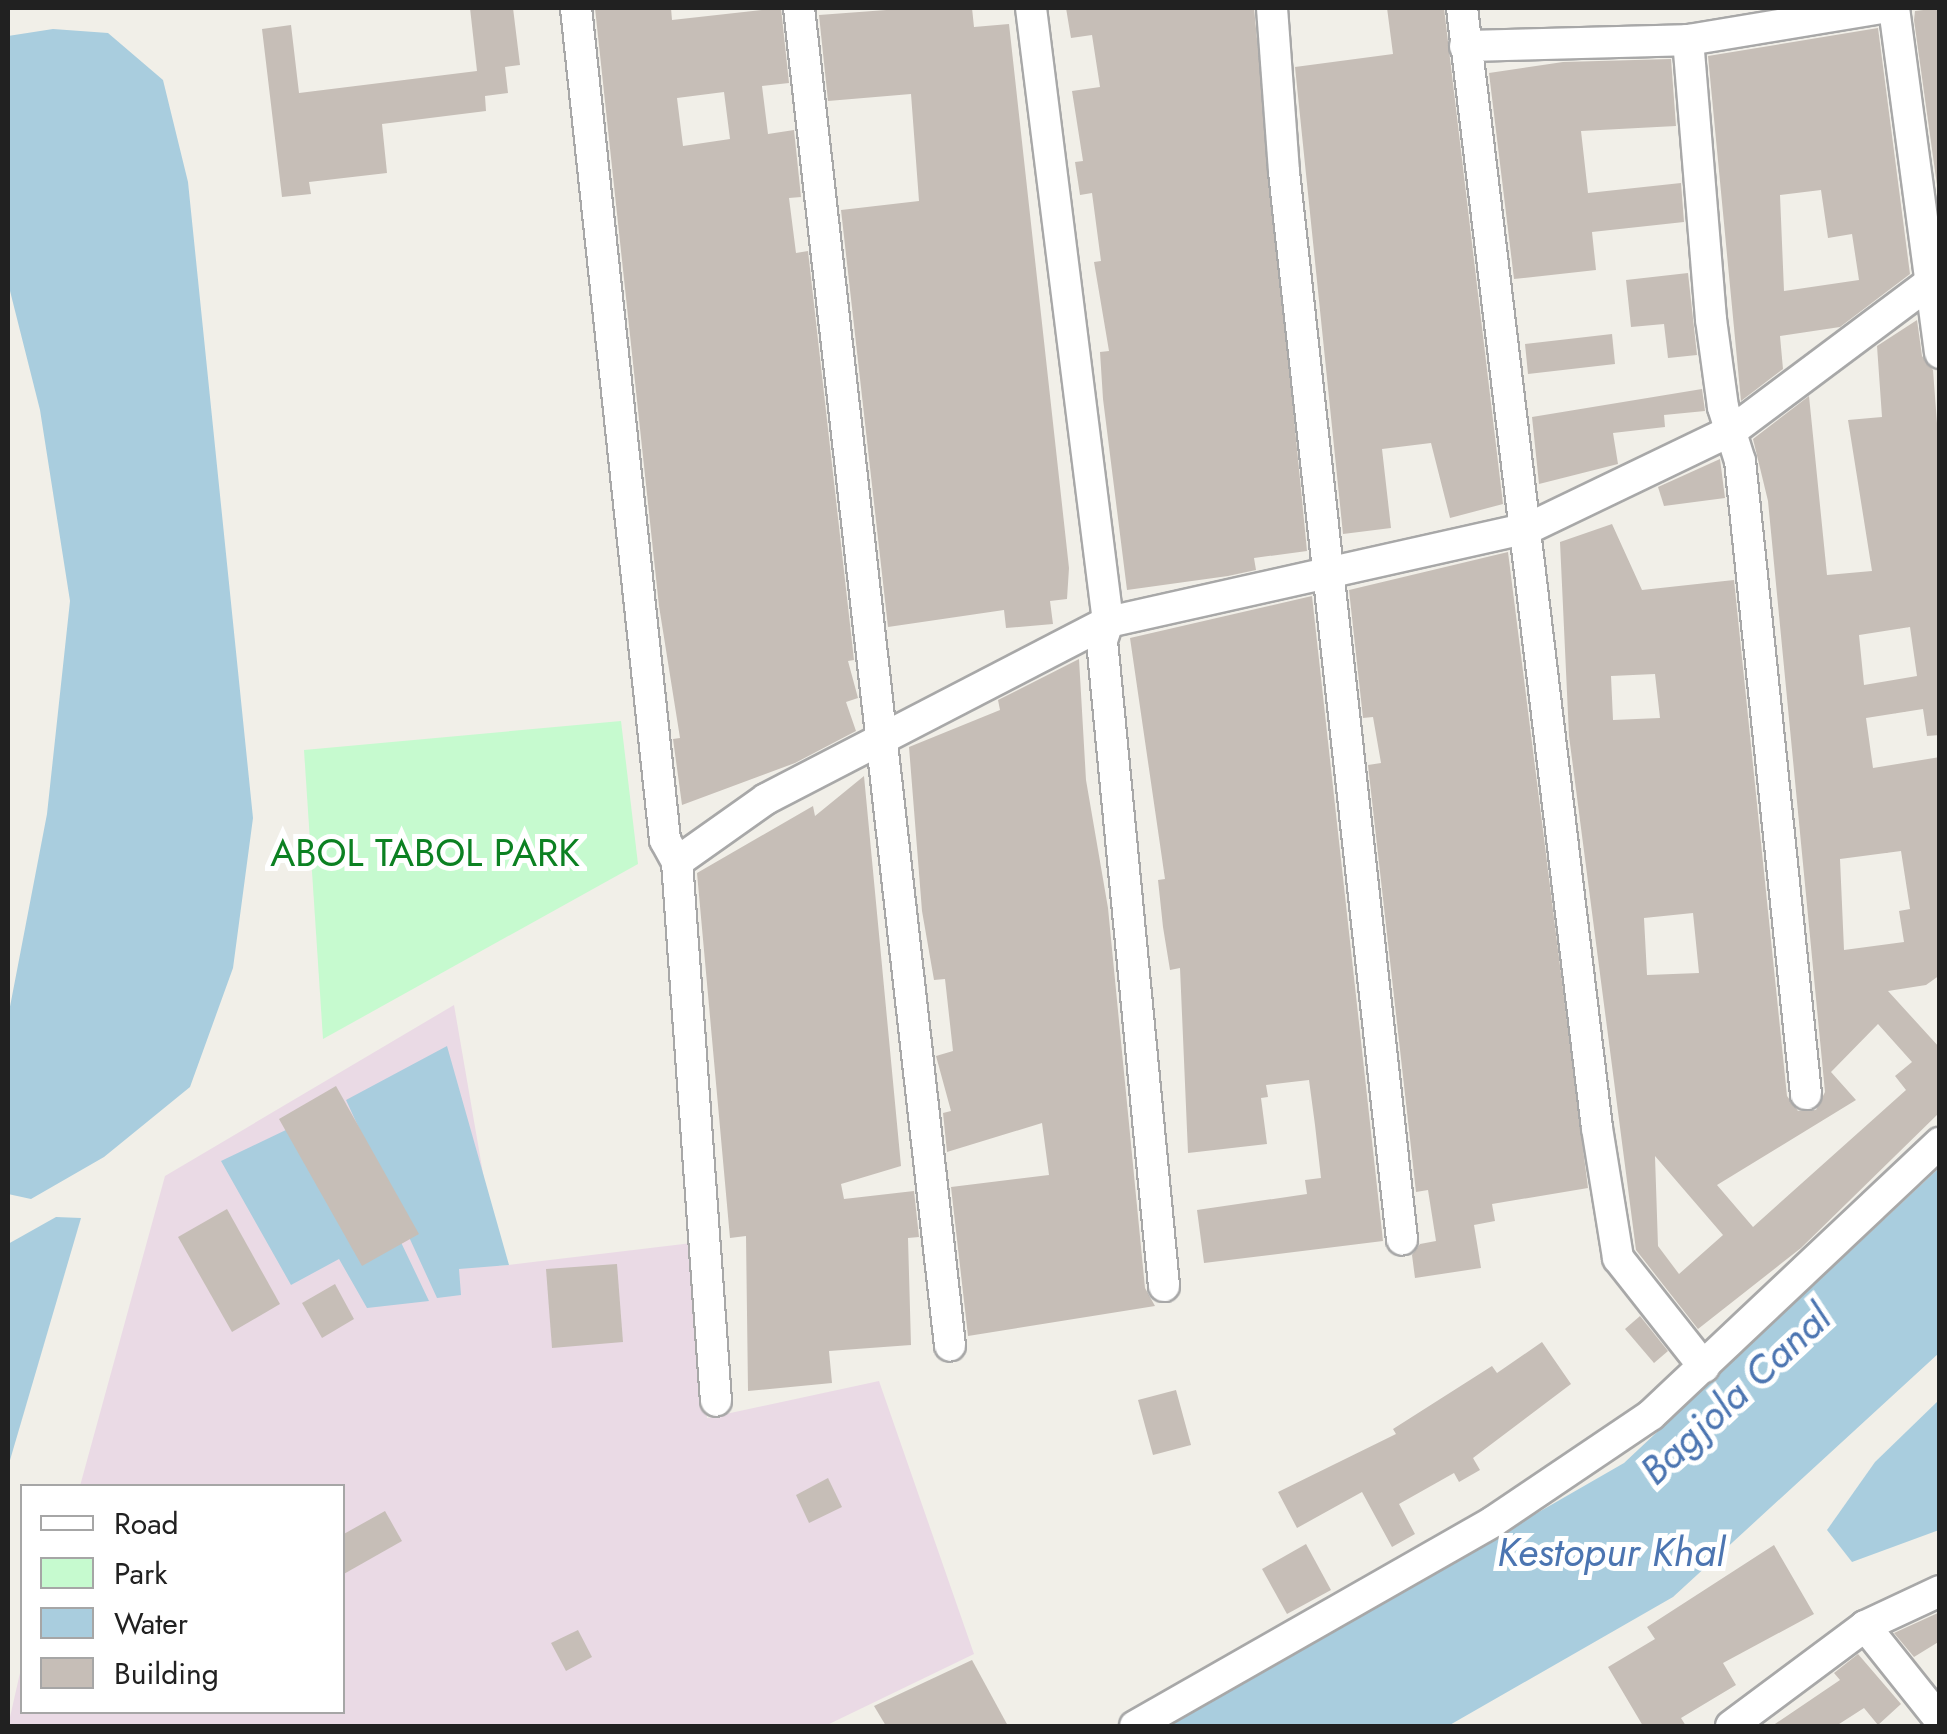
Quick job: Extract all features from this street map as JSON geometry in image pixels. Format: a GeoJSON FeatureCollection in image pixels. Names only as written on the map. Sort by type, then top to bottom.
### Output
{"type":"FeatureCollection","features":[{"type":"Feature","properties":{"kind":"street"},"geometry":{"type":"LineString","coordinates":[[576,8],[664,840],[677,862],[716,1402]]}},
{"type":"Feature","properties":{"kind":"street"},"geometry":{"type":"LineString","coordinates":[[798,8],[878,743],[950,1346]]}},
{"type":"Feature","properties":{"kind":"street"},"geometry":{"type":"LineString","coordinates":[[1031,8],[1108,622],[1102,642],[1164,1286]]}},
{"type":"Feature","properties":{"kind":"street"},"geometry":{"type":"LineString","coordinates":[[1272,8],[1284,172],[1332,572],[1402,1239]]}},
{"type":"Feature","properties":{"kind":"street"},"geometry":{"type":"LineString","coordinates":[[1462,8],[1529,528],[1597,1128],[1618,1258],[1704,1367]]}},
{"type":"Feature","properties":{"kind":"street"},"geometry":{"type":"LineString","coordinates":[[1466,46],[1688,40],[1882,8]]}},
{"type":"Feature","properties":{"kind":"street"},"geometry":{"type":"LineString","coordinates":[[1894,8],[1935,279],[1940,353]]}},
{"type":"Feature","properties":{"kind":"street"},"geometry":{"type":"LineString","coordinates":[[1688,40],[1711,318],[1723,407],[1733,430],[1806,1094]]}},
{"type":"Feature","properties":{"kind":"street"},"geometry":{"type":"LineString","coordinates":[[677,862],[766,799],[1108,622],[1529,528],[1733,430],[1935,279]]}},
{"type":"Feature","properties":{"kind":"street"},"geometry":{"type":"LineString","coordinates":[[1135,1726],[1494,1521],[1651,1416],[1940,1143]]}},
{"type":"Feature","properties":{"kind":"street"},"geometry":{"type":"LineString","coordinates":[[1730,1726],[1865,1626],[1940,1592]]}},
{"type":"Feature","properties":{"kind":"street"},"geometry":{"type":"LineString","coordinates":[[1865,1626],[1939,1724]]}},
{"type":"Feature","properties":{"kind":"shaded area"},"geometry":{"type":"Polygon","coordinates":[[[454,1005],[499,1266],[692,1243],[707,1418],[879,1381],[974,1654],[825,1726],[8,1726],[20,1673],[20,1714],[345,1714],[345,1484],[81,1484],[165,1176],[454,1005]]]}},
{"type":"Feature","properties":{"kind":"green space","name":"ABOL TABOL PARK"},"geometry":{"type":"Polygon","coordinates":[[[621,721],[638,864],[323,1039],[304,750],[621,721]]]}},
{"type":"Feature","properties":{"kind":"water"},"geometry":{"type":"Polygon","coordinates":[[[53,29],[108,33],[163,80],[188,182],[253,818],[233,968],[190,1087],[104,1157],[31,1199],[8,1194],[8,1017],[47,814],[70,601],[40,410],[8,283],[8,36],[53,29]]]}},
{"type":"Feature","properties":{"kind":"water"},"geometry":{"type":"Polygon","coordinates":[[[447,1046],[509,1265],[459,1269],[461,1295],[437,1298],[346,1100],[447,1046]]]}},
{"type":"Feature","properties":{"kind":"water"},"geometry":{"type":"Polygon","coordinates":[[[336,1106],[429,1301],[367,1308],[339,1259],[291,1285],[221,1161],[336,1106]]]}},
{"type":"Feature","properties":{"kind":"water","name":"Kestopur Khal"},"geometry":{"type":"Polygon","coordinates":[[[1939,1168],[1939,1353],[1673,1597],[1448,1726],[1166,1726],[1624,1463],[1939,1168]]]}},
{"type":"Feature","properties":{"kind":"water"},"geometry":{"type":"Polygon","coordinates":[[[56,1217],[81,1218],[8,1467],[8,1244],[56,1217]]]}},
{"type":"Feature","properties":{"kind":"water"},"geometry":{"type":"Polygon","coordinates":[[[1939,1400],[1939,1530],[1852,1562],[1827,1530],[1875,1462],[1939,1400]]]}},
{"type":"Feature","properties":{"kind":"building"},"geometry":{"type":"Polygon","coordinates":[[[470,8],[513,8],[520,65],[505,67],[508,93],[485,96],[486,111],[382,124],[387,173],[309,182],[311,194],[282,197],[262,29],[291,25],[299,93],[477,71],[470,8]]]}},
{"type":"Feature","properties":{"kind":"building"},"geometry":{"type":"Polygon","coordinates":[[[595,8],[671,8],[672,20],[781,8],[789,83],[762,86],[768,134],[794,130],[801,197],[789,198],[796,253],[808,251],[854,660],[848,661],[858,698],[846,702],[856,731],[795,763],[682,805],[673,739],[680,738],[659,606],[595,8]],[[724,92],[677,98],[683,146],[730,139],[724,92]]]}},
{"type":"Feature","properties":{"kind":"building"},"geometry":{"type":"Polygon","coordinates":[[[972,8],[974,27],[1009,24],[1069,568],[1067,599],[1050,601],[1053,624],[1006,628],[1004,610],[888,627],[841,210],[919,201],[911,94],[828,101],[819,15],[972,8]]]}},
{"type":"Feature","properties":{"kind":"building"},"geometry":{"type":"Polygon","coordinates":[[[1066,8],[1254,8],[1307,551],[1254,558],[1256,570],[1127,590],[1103,399],[1100,352],[1109,351],[1094,262],[1101,261],[1092,193],[1080,195],[1075,162],[1083,161],[1072,91],[1100,87],[1092,35],[1071,38],[1066,8]]]}},
{"type":"Feature","properties":{"kind":"building"},"geometry":{"type":"Polygon","coordinates":[[[1387,8],[1444,8],[1503,504],[1450,518],[1431,443],[1382,449],[1391,528],[1343,534],[1295,67],[1393,54],[1387,8]]]}},
{"type":"Feature","properties":{"kind":"building"},"geometry":{"type":"Polygon","coordinates":[[[1940,8],[1940,207],[1914,20],[1915,11],[1940,8]]]}},
{"type":"Feature","properties":{"kind":"building"},"geometry":{"type":"Polygon","coordinates":[[[1878,28],[1910,274],[1840,327],[1780,336],[1783,369],[1741,401],[1708,56],[1878,28]],[[1821,190],[1780,195],[1784,291],[1859,280],[1852,234],[1828,238],[1821,190]]]}},
{"type":"Feature","properties":{"kind":"building"},"geometry":{"type":"Polygon","coordinates":[[[1671,59],[1676,126],[1581,131],[1588,193],[1681,183],[1684,222],[1592,232],[1596,270],[1514,279],[1489,73],[1563,62],[1671,59]]]}},
{"type":"Feature","properties":{"kind":"building"},"geometry":{"type":"Polygon","coordinates":[[[1688,273],[1697,355],[1668,358],[1664,324],[1631,327],[1626,280],[1688,273]]]}},
{"type":"Feature","properties":{"kind":"building"},"geometry":{"type":"Polygon","coordinates":[[[1917,320],[1922,356],[1933,370],[1940,463],[1940,735],[1927,736],[1923,709],[1866,718],[1873,768],[1940,757],[1940,975],[1926,985],[1888,991],[1940,1048],[1940,1112],[1801,1248],[1698,1329],[1636,1250],[1569,736],[1560,542],[1612,524],[1642,590],[1734,580],[1787,1096],[1798,1111],[1816,1110],[1825,1092],[1768,501],[1753,439],[1809,396],[1827,575],[1872,571],[1848,420],[1882,417],[1877,346],[1917,320]],[[1910,627],[1859,635],[1864,685],[1917,676],[1910,627]],[[1655,674],[1611,676],[1613,720],[1660,718],[1655,674]],[[1901,851],[1840,859],[1844,950],[1904,942],[1899,911],[1910,909],[1901,851]],[[1693,913],[1644,918],[1647,975],[1699,973],[1693,913]],[[1878,1024],[1831,1072],[1856,1100],[1717,1185],[1753,1227],[1906,1090],[1895,1076],[1912,1062],[1878,1024]],[[1655,1156],[1658,1246],[1679,1274],[1723,1235],[1655,1156]]]}},
{"type":"Feature","properties":{"kind":"building"},"geometry":{"type":"Polygon","coordinates":[[[1612,334],[1615,364],[1528,374],[1525,344],[1612,334]]]}},
{"type":"Feature","properties":{"kind":"building"},"geometry":{"type":"Polygon","coordinates":[[[1702,389],[1705,411],[1664,415],[1665,427],[1613,433],[1618,464],[1539,484],[1532,417],[1702,389]]]}},
{"type":"Feature","properties":{"kind":"building"},"geometry":{"type":"Polygon","coordinates":[[[1720,459],[1725,498],[1664,506],[1658,487],[1720,459]]]}},
{"type":"Feature","properties":{"kind":"building"},"geometry":{"type":"Polygon","coordinates":[[[1508,552],[1588,1188],[1492,1204],[1495,1221],[1474,1225],[1481,1268],[1415,1278],[1412,1255],[1420,1244],[1436,1241],[1428,1190],[1416,1192],[1368,765],[1381,763],[1373,717],[1363,718],[1349,590],[1508,552]]]}},
{"type":"Feature","properties":{"kind":"building"},"geometry":{"type":"Polygon","coordinates":[[[1312,596],[1383,1241],[1204,1263],[1197,1210],[1307,1194],[1305,1180],[1321,1178],[1315,1125],[1309,1080],[1266,1085],[1268,1097],[1261,1098],[1267,1144],[1188,1153],[1180,968],[1170,970],[1163,927],[1158,880],[1165,879],[1130,638],[1312,596]]]}},
{"type":"Feature","properties":{"kind":"building"},"geometry":{"type":"Polygon","coordinates":[[[1079,659],[1086,780],[1108,908],[1145,1288],[1155,1306],[968,1336],[951,1187],[1049,1175],[1042,1123],[947,1152],[943,1113],[951,1111],[936,1056],[953,1051],[945,979],[934,980],[922,911],[909,747],[1000,710],[998,700],[1079,659]]]}},
{"type":"Feature","properties":{"kind":"building"},"geometry":{"type":"Polygon","coordinates":[[[864,776],[901,1166],[841,1184],[844,1199],[914,1191],[919,1237],[908,1238],[911,1345],[829,1351],[832,1383],[748,1391],[746,1236],[730,1238],[697,873],[813,806],[815,816],[864,776]]]}},
{"type":"Feature","properties":{"kind":"building"},"geometry":{"type":"Polygon","coordinates":[[[336,1086],[419,1234],[362,1266],[279,1119],[336,1086]]]}},
{"type":"Feature","properties":{"kind":"building"},"geometry":{"type":"Polygon","coordinates":[[[227,1209],[280,1304],[232,1332],[178,1237],[227,1209]]]}},
{"type":"Feature","properties":{"kind":"building"},"geometry":{"type":"Polygon","coordinates":[[[617,1264],[623,1342],[552,1348],[546,1269],[617,1264]]]}},
{"type":"Feature","properties":{"kind":"building"},"geometry":{"type":"Polygon","coordinates":[[[335,1284],[354,1319],[322,1338],[302,1303],[335,1284]]]}},
{"type":"Feature","properties":{"kind":"building"},"geometry":{"type":"Polygon","coordinates":[[[1640,1316],[1668,1351],[1654,1363],[1625,1329],[1640,1316]]]}},
{"type":"Feature","properties":{"kind":"building"},"geometry":{"type":"Polygon","coordinates":[[[1542,1342],[1571,1384],[1473,1458],[1480,1470],[1459,1482],[1454,1473],[1399,1504],[1415,1534],[1392,1547],[1362,1492],[1297,1528],[1278,1492],[1396,1434],[1393,1429],[1492,1366],[1497,1373],[1542,1342]]]}},
{"type":"Feature","properties":{"kind":"building"},"geometry":{"type":"Polygon","coordinates":[[[1176,1390],[1191,1445],[1153,1455],[1138,1400],[1176,1390]]]}},
{"type":"Feature","properties":{"kind":"building"},"geometry":{"type":"Polygon","coordinates":[[[828,1478],[842,1507],[809,1523],[796,1495],[828,1478]]]}},
{"type":"Feature","properties":{"kind":"building"},"geometry":{"type":"Polygon","coordinates":[[[385,1511],[402,1541],[345,1573],[345,1533],[385,1511]]]}},
{"type":"Feature","properties":{"kind":"building"},"geometry":{"type":"Polygon","coordinates":[[[1306,1544],[1331,1590],[1287,1614],[1262,1569],[1306,1544]]]}},
{"type":"Feature","properties":{"kind":"building"},"geometry":{"type":"Polygon","coordinates":[[[1774,1545],[1814,1614],[1723,1663],[1736,1685],[1681,1718],[1686,1726],[1643,1726],[1608,1667],[1655,1639],[1647,1627],[1774,1545]]]}},
{"type":"Feature","properties":{"kind":"building"},"geometry":{"type":"Polygon","coordinates":[[[1940,1612],[1940,1641],[1914,1657],[1894,1633],[1940,1612]]]}},
{"type":"Feature","properties":{"kind":"building"},"geometry":{"type":"Polygon","coordinates":[[[578,1630],[592,1657],[566,1671],[551,1643],[578,1630]]]}},
{"type":"Feature","properties":{"kind":"building"},"geometry":{"type":"Polygon","coordinates":[[[1858,1654],[1901,1704],[1878,1725],[1864,1708],[1836,1726],[1772,1726],[1840,1680],[1834,1673],[1858,1654]]]}},
{"type":"Feature","properties":{"kind":"building"},"geometry":{"type":"Polygon","coordinates":[[[972,1660],[1008,1726],[886,1726],[874,1706],[972,1660]]]}},
{"type":"Feature","properties":{"kind":"water label","name":"Bagjola Canal"},"geometry":{"type":"Point","coordinates":[1735,1394]}}]}
